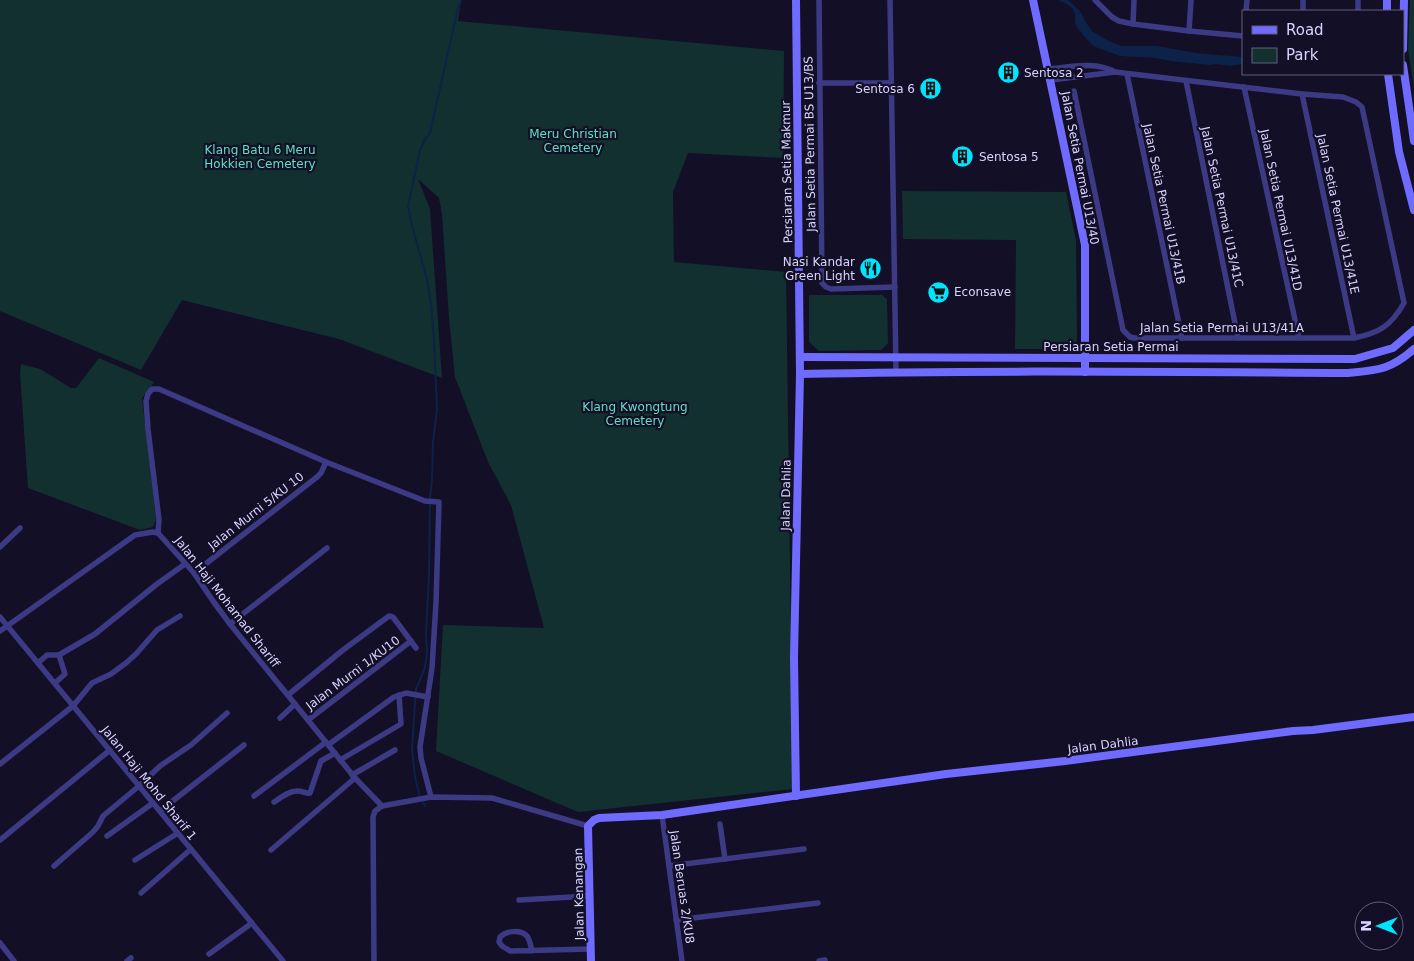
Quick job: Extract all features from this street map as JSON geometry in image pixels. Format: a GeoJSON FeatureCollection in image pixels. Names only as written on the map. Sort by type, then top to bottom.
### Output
{"type":"FeatureCollection","features":[{"type":"Feature","properties":{"kind":"street","name":"Persiaran Setia Makmur"},"geometry":{"type":"LineString","coordinates":[[796,0],[800,374]]}},
{"type":"Feature","properties":{"kind":"street","name":"Jalan Setia Permai BS U13/BS"},"geometry":{"type":"LineString","coordinates":[[819,0],[822,282],[826,287],[831,288],[895,287]]}},
{"type":"Feature","properties":{"kind":"street"},"geometry":{"type":"LineString","coordinates":[[890,0],[896,372]]}},
{"type":"Feature","properties":{"kind":"street","name":"Jalan Setia Permai U13/40"},"geometry":{"type":"LineString","coordinates":[[1033,0],[1085,245],[1085,372]]}},
{"type":"Feature","properties":{"kind":"street"},"geometry":{"type":"LineString","coordinates":[[1095,0],[1112,17],[1119,21],[1189,31],[1242,36]]}},
{"type":"Feature","properties":{"kind":"street"},"geometry":{"type":"LineString","coordinates":[[1133,24],[1134,0]]}},
{"type":"Feature","properties":{"kind":"street"},"geometry":{"type":"LineString","coordinates":[[1189,31],[1191,0]]}},
{"type":"Feature","properties":{"kind":"street"},"geometry":{"type":"LineString","coordinates":[[1048,69],[1082,65],[1127,74],[1302,94]]}},
{"type":"Feature","properties":{"kind":"street"},"geometry":{"type":"LineString","coordinates":[[1051,80],[1115,72]]}},
{"type":"Feature","properties":{"kind":"street"},"geometry":{"type":"LineString","coordinates":[[1404,72],[1414,141]]}},
{"type":"Feature","properties":{"kind":"street","name":"Jalan Setia Permai U13/41B"},"geometry":{"type":"LineString","coordinates":[[1127,74],[1182,338]]}},
{"type":"Feature","properties":{"kind":"street"},"geometry":{"type":"LineString","coordinates":[[1388,75],[1399,152],[1414,210]]}},
{"type":"Feature","properties":{"kind":"street","name":"Jalan Setia Permai U13/41C"},"geometry":{"type":"LineString","coordinates":[[1186,81],[1238,338]]}},
{"type":"Feature","properties":{"kind":"street"},"geometry":{"type":"LineString","coordinates":[[819,84],[891,83]]}},
{"type":"Feature","properties":{"kind":"street","name":"Jalan Setia Permai U13/41D"},"geometry":{"type":"LineString","coordinates":[[1244,87],[1299,338]]}},
{"type":"Feature","properties":{"kind":"street","name":"Jalan Setia Permai U13/41A"},"geometry":{"type":"LineString","coordinates":[[1074,90],[1123,330],[1130,337],[1354,338],[1378,331],[1391,322],[1404,303],[1362,107],[1356,102],[1343,97],[1302,94]]}},
{"type":"Feature","properties":{"kind":"street","name":"Jalan Setia Permai U13/41E"},"geometry":{"type":"LineString","coordinates":[[1302,94],[1354,338]]}},
{"type":"Feature","properties":{"kind":"street","name":"Persiaran Setia Permai"},"geometry":{"type":"LineString","coordinates":[[800,357],[1355,359],[1393,348],[1414,330]]}},
{"type":"Feature","properties":{"kind":"street","name":"Persiaran Setia Permai"},"geometry":{"type":"LineString","coordinates":[[800,374],[896,372],[1348,373],[1378,370],[1401,360],[1414,349]]}},
{"type":"Feature","properties":{"kind":"street","name":"Jalan Dahlia"},"geometry":{"type":"LineString","coordinates":[[796,796],[794,657],[800,374]]}},
{"type":"Feature","properties":{"kind":"street"},"geometry":{"type":"LineString","coordinates":[[158,533],[159,520],[146,401],[148,394],[152,390],[159,389],[326,462],[425,501],[439,502],[432,668],[420,747],[425,798]]}},
{"type":"Feature","properties":{"kind":"street","name":"Jalan Murni 5/KU 10"},"geometry":{"type":"LineString","coordinates":[[194,573],[316,478],[321,473],[326,462]]}},
{"type":"Feature","properties":{"kind":"street"},"geometry":{"type":"LineString","coordinates":[[0,547],[20,528]]}},
{"type":"Feature","properties":{"kind":"street","name":"Jalan Haji Mohamad Shariff"},"geometry":{"type":"LineString","coordinates":[[0,631],[135,535],[158,533],[194,573],[212,601],[340,760],[382,806]]}},
{"type":"Feature","properties":{"kind":"street"},"geometry":{"type":"LineString","coordinates":[[230,624],[327,548]]}},
{"type":"Feature","properties":{"kind":"street"},"geometry":{"type":"LineString","coordinates":[[38,663],[47,656],[59,655],[100,630],[185,564]]}},
{"type":"Feature","properties":{"kind":"street"},"geometry":{"type":"LineString","coordinates":[[0,764],[73,706],[92,683],[112,674],[136,654],[157,630],[180,616]]}},
{"type":"Feature","properties":{"kind":"street"},"geometry":{"type":"LineString","coordinates":[[288,695],[343,650],[389,616],[393,617],[416,648]]}},
{"type":"Feature","properties":{"kind":"street","name":"Jalan Haji Mohd Sharif 1"},"geometry":{"type":"LineString","coordinates":[[0,617],[283,961]]}},
{"type":"Feature","properties":{"kind":"street","name":"Jalan Murni 1/KU10"},"geometry":{"type":"LineString","coordinates":[[308,720],[411,641]]}},
{"type":"Feature","properties":{"kind":"street"},"geometry":{"type":"LineString","coordinates":[[55,683],[65,674],[59,655]]}},
{"type":"Feature","properties":{"kind":"street"},"geometry":{"type":"LineString","coordinates":[[254,796],[393,698],[406,693],[428,696]]}},
{"type":"Feature","properties":{"kind":"street"},"geometry":{"type":"LineString","coordinates":[[340,760],[401,724],[399,695]]}},
{"type":"Feature","properties":{"kind":"street"},"geometry":{"type":"LineString","coordinates":[[280,718],[295,704]]}},
{"type":"Feature","properties":{"kind":"street"},"geometry":{"type":"LineString","coordinates":[[54,866],[94,832],[103,816],[160,766],[191,745],[228,713]]}},
{"type":"Feature","properties":{"kind":"street","name":"Jalan Dahlia"},"geometry":{"type":"LineString","coordinates":[[588,826],[599,818],[662,815],[946,774],[1414,717]]}},
{"type":"Feature","properties":{"kind":"street"},"geometry":{"type":"LineString","coordinates":[[160,812],[244,746]]}},
{"type":"Feature","properties":{"kind":"street"},"geometry":{"type":"LineString","coordinates":[[0,840],[110,750]]}},
{"type":"Feature","properties":{"kind":"street"},"geometry":{"type":"LineString","coordinates":[[271,850],[354,776],[395,750]]}},
{"type":"Feature","properties":{"kind":"street"},"geometry":{"type":"LineString","coordinates":[[274,802],[295,791],[306,794],[310,793],[321,762],[335,753]]}},
{"type":"Feature","properties":{"kind":"street"},"geometry":{"type":"LineString","coordinates":[[374,961],[373,817],[375,811],[382,806],[425,798],[492,798],[588,826]]}},
{"type":"Feature","properties":{"kind":"street"},"geometry":{"type":"LineString","coordinates":[[107,836],[154,803]]}},
{"type":"Feature","properties":{"kind":"street","name":"Jalan Beruas 2/KU8"},"geometry":{"type":"LineString","coordinates":[[662,815],[682,961]]}},
{"type":"Feature","properties":{"kind":"street"},"geometry":{"type":"LineString","coordinates":[[720,824],[725,859]]}},
{"type":"Feature","properties":{"kind":"street","name":"Jalan Kenangan"},"geometry":{"type":"LineString","coordinates":[[588,826],[591,961]]}},
{"type":"Feature","properties":{"kind":"street"},"geometry":{"type":"LineString","coordinates":[[135,860],[178,833]]}},
{"type":"Feature","properties":{"kind":"street"},"geometry":{"type":"LineString","coordinates":[[141,893],[191,849]]}},
{"type":"Feature","properties":{"kind":"street"},"geometry":{"type":"LineString","coordinates":[[669,866],[804,849]]}},
{"type":"Feature","properties":{"kind":"street"},"geometry":{"type":"LineString","coordinates":[[519,900],[590,896]]}},
{"type":"Feature","properties":{"kind":"street"},"geometry":{"type":"LineString","coordinates":[[676,920],[818,903]]}},
{"type":"Feature","properties":{"kind":"street"},"geometry":{"type":"LineString","coordinates":[[208,954],[252,923]]}},
{"type":"Feature","properties":{"kind":"street"},"geometry":{"type":"LineString","coordinates":[[532,952],[529,940],[524,933],[508,932],[500,937],[499,942],[510,951],[532,952],[591,949]]}},
{"type":"Feature","properties":{"kind":"street"},"geometry":{"type":"LineString","coordinates":[[0,943],[13,960]]}},
{"type":"Feature","properties":{"kind":"green space"},"geometry":{"type":"Polygon","coordinates":[[[0,0],[461,0],[458,21],[784,51],[783,158],[688,153],[673,192],[674,262],[786,272],[793,789],[578,812],[436,751],[443,625],[544,628],[511,505],[488,462],[455,377],[442,214],[439,198],[418,179],[430,209],[442,378],[339,339],[182,300],[141,370],[0,311],[0,0]]]}},
{"type":"Feature","properties":{"kind":"green space"},"geometry":{"type":"Polygon","coordinates":[[[1410,0],[1414,0],[1414,88],[1408,49],[1410,0]]]}},
{"type":"Feature","properties":{"kind":"green space"},"geometry":{"type":"Polygon","coordinates":[[[902,191],[1066,192],[1076,240],[1077,341],[1074,347],[1068,349],[1015,349],[1016,240],[903,239],[902,191]]]}},
{"type":"Feature","properties":{"kind":"green space"},"geometry":{"type":"Polygon","coordinates":[[[809,295],[882,295],[887,299],[888,343],[881,350],[819,351],[809,342],[809,295]]]}},
{"type":"Feature","properties":{"kind":"green space"},"geometry":{"type":"Polygon","coordinates":[[[99,358],[154,382],[142,398],[156,520],[153,527],[140,530],[28,488],[20,373],[21,364],[40,369],[71,388],[76,388],[99,358]]]}},
{"type":"Feature","properties":{"kind":"water"},"geometry":{"type":"Polygon","coordinates":[[[1058,0],[1068,0],[1080,11],[1092,31],[1122,46],[1157,46],[1196,53],[1242,57],[1242,64],[1230,66],[1210,65],[1156,58],[1120,56],[1093,46],[1078,29],[1075,23],[1075,14],[1067,4],[1058,0]]]}},
{"type":"Feature","properties":{"kind":"waterway"},"geometry":{"type":"LineString","coordinates":[[430,499],[437,409],[434,340],[427,279],[408,206],[420,150],[430,133],[461,0]]}},
{"type":"Feature","properties":{"kind":"waterway"},"geometry":{"type":"LineString","coordinates":[[425,806],[420,797],[415,777],[412,749],[416,689],[425,668],[427,653],[430,504]]}},
{"type":"Feature","properties":{"kind":"place","name":"Sentosa 2"},"geometry":{"type":"Point","coordinates":[1008,73]}},
{"type":"Feature","properties":{"kind":"place","name":"Sentosa 6"},"geometry":{"type":"Point","coordinates":[931,89]}},
{"type":"Feature","properties":{"kind":"place","name":"Sentosa 5"},"geometry":{"type":"Point","coordinates":[963,157]}},
{"type":"Feature","properties":{"kind":"place","name":"Nasi Kandar Green Light"},"geometry":{"type":"Point","coordinates":[871,269]}},
{"type":"Feature","properties":{"kind":"place","name":"Econsave"},"geometry":{"type":"Point","coordinates":[938,292]}},
{"type":"Feature","properties":{"kind":"park label","name":"Meru Christian Cemetery"},"geometry":{"type":"Point","coordinates":[573,141]}},
{"type":"Feature","properties":{"kind":"park label","name":"Klang Batu 6 Meru Hokkien Cemetery"},"geometry":{"type":"Point","coordinates":[260,157]}},
{"type":"Feature","properties":{"kind":"park label","name":"Klang Kwongtung Cemetery"},"geometry":{"type":"Point","coordinates":[635,414]}}]}
